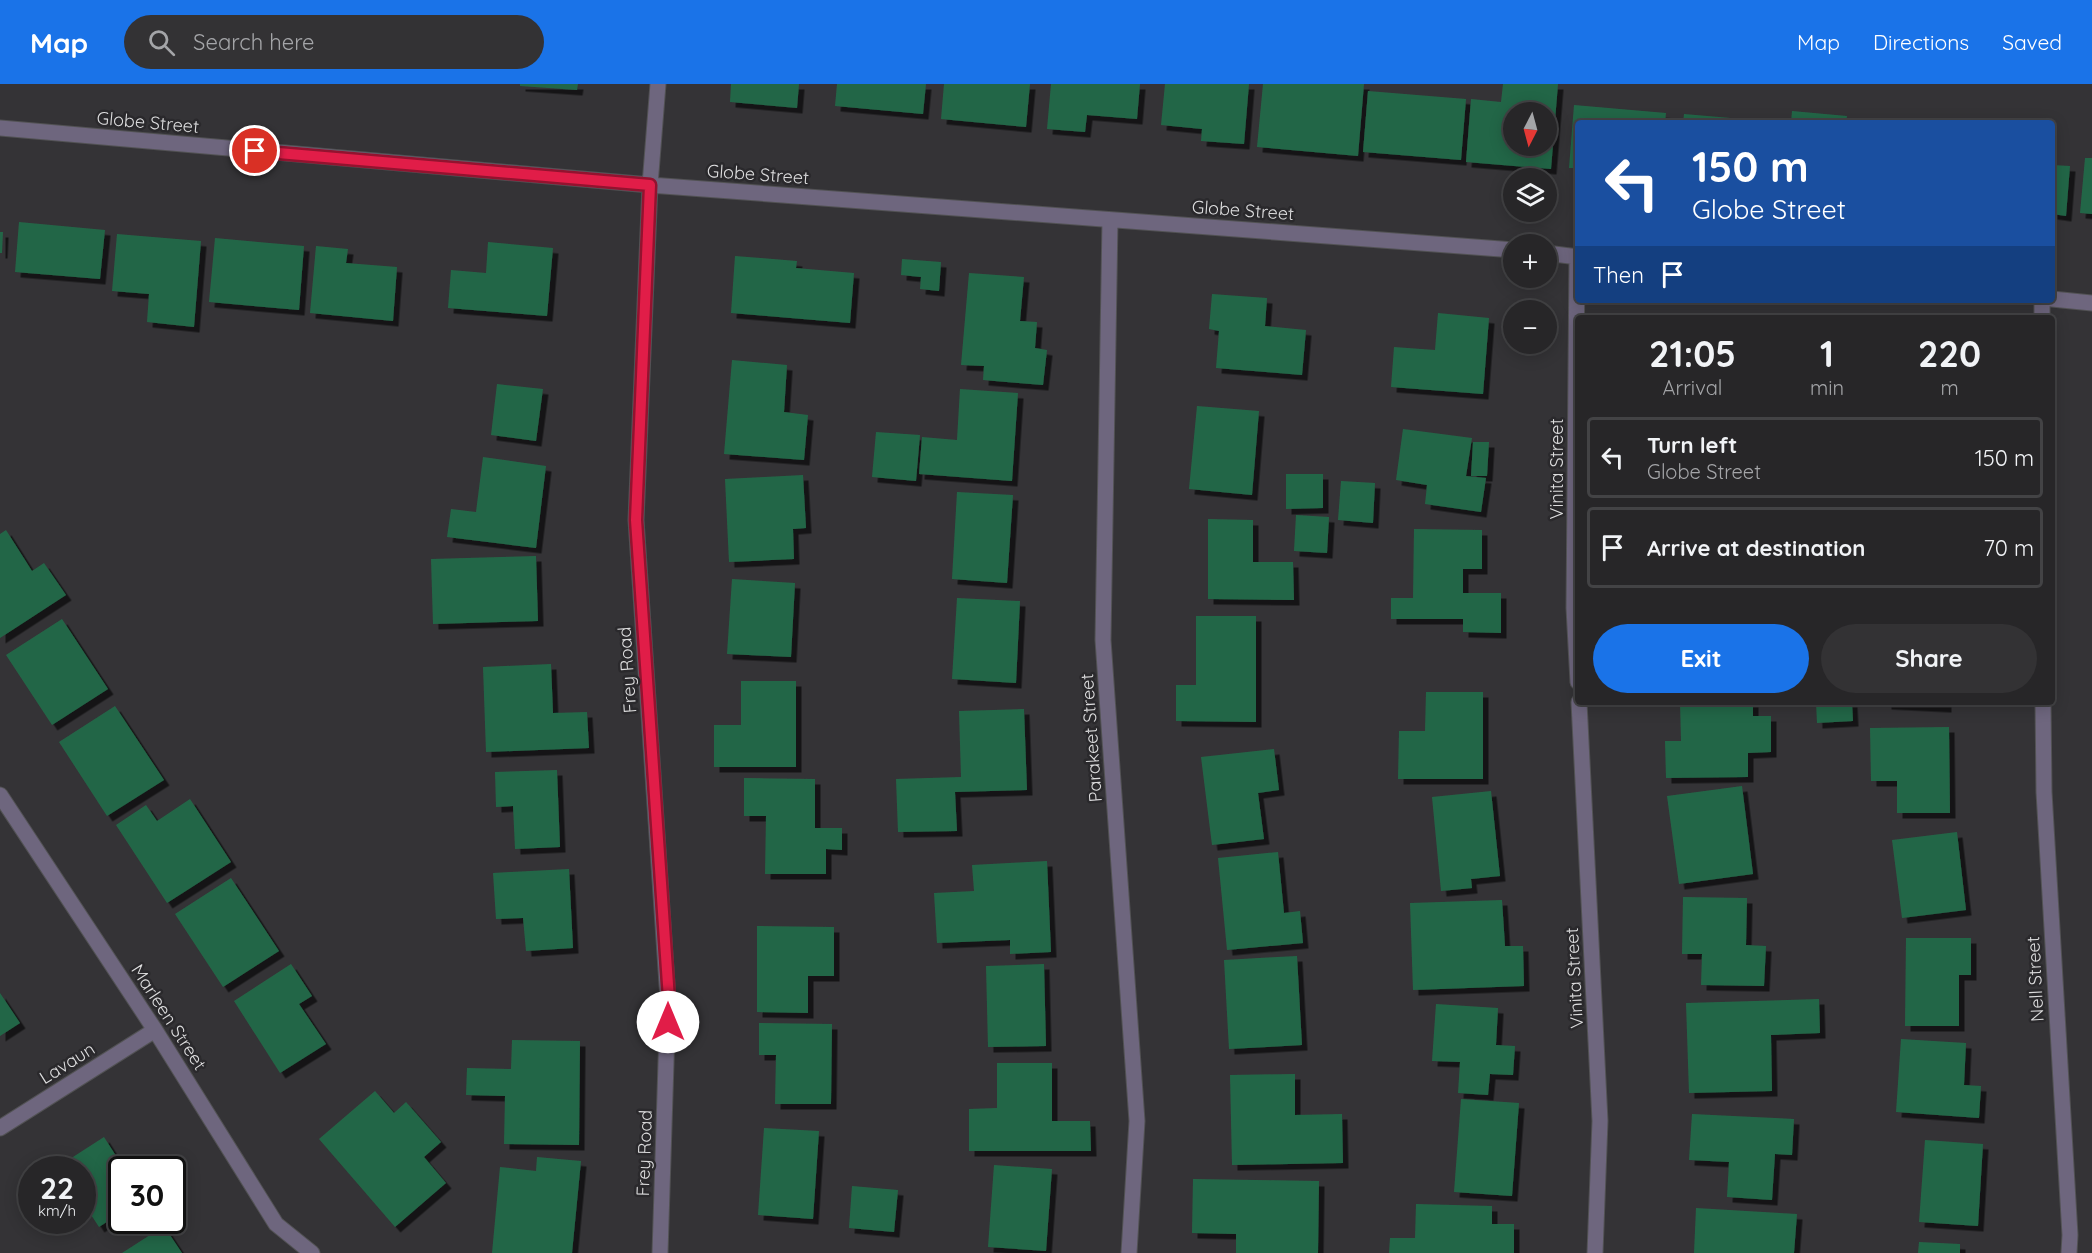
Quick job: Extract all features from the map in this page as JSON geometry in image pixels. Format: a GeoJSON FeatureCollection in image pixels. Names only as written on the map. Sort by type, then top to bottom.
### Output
{"type":"FeatureCollection","features":[{"type":"Feature","properties":{"kind":"street","name":"Frey Road"},"geometry":{"type":"LineString","coordinates":[[658,84],[650,185],[636,520],[669,999],[660,1253]]}},
{"type":"Feature","properties":{"kind":"street","name":"Globe Street"},"geometry":{"type":"LineString","coordinates":[[0,128],[650,185],[1503,249]]}},
{"type":"Feature","properties":{"kind":"street","name":"Parakeet Street"},"geometry":{"type":"LineString","coordinates":[[1110,220],[1103,640],[1137,1121],[1129,1253]]}},
{"type":"Feature","properties":{"kind":"street"},"geometry":{"type":"LineString","coordinates":[[1557,254],[1575,256]]}},
{"type":"Feature","properties":{"kind":"street"},"geometry":{"type":"LineString","coordinates":[[2055,299],[2092,303]]}},
{"type":"Feature","properties":{"kind":"street","name":"Vinita Street"},"geometry":{"type":"LineString","coordinates":[[1575,491],[1575,627]]}},
{"type":"Feature","properties":{"kind":"street","name":"Vinita Street"},"geometry":{"type":"LineString","coordinates":[[1579,705],[1600,1120],[1595,1253]]}},
{"type":"Feature","properties":{"kind":"street","name":"Nell Street"},"geometry":{"type":"LineString","coordinates":[[2043,705],[2044,792],[2070,1235],[2069,1253]]}},
{"type":"Feature","properties":{"kind":"street","name":"Marleen Street"},"geometry":{"type":"LineString","coordinates":[[0,795],[155,1030],[276,1224],[312,1253]]}},
{"type":"Feature","properties":{"kind":"street","name":"Lavaun"},"geometry":{"type":"LineString","coordinates":[[0,1128],[155,1030]]}},
{"type":"Feature","properties":{"kind":"building"},"geometry":{"type":"Polygon","coordinates":[[[520,84],[578,84],[577,90],[520,86],[520,84]]]}},
{"type":"Feature","properties":{"kind":"building"},"geometry":{"type":"Polygon","coordinates":[[[731,84],[799,84],[797,108],[730,102],[731,84]]]}},
{"type":"Feature","properties":{"kind":"building"},"geometry":{"type":"Polygon","coordinates":[[[837,84],[926,84],[923,114],[835,106],[837,84]]]}},
{"type":"Feature","properties":{"kind":"building"},"geometry":{"type":"Polygon","coordinates":[[[944,84],[1030,84],[1026,127],[941,119],[944,84]]]}},
{"type":"Feature","properties":{"kind":"building"},"geometry":{"type":"Polygon","coordinates":[[[1051,84],[1140,84],[1137,119],[1087,115],[1085,132],[1047,129],[1051,84]]]}},
{"type":"Feature","properties":{"kind":"building"},"geometry":{"type":"Polygon","coordinates":[[[1165,84],[1249,84],[1244,144],[1201,141],[1202,129],[1161,125],[1165,84]]]}},
{"type":"Feature","properties":{"kind":"building"},"geometry":{"type":"Polygon","coordinates":[[[1263,84],[1364,84],[1358,156],[1257,147],[1263,84]]]}},
{"type":"Feature","properties":{"kind":"building"},"geometry":{"type":"Polygon","coordinates":[[[1503,84],[1558,84],[1557,102],[1503,102],[1503,156],[1552,156],[1551,168],[1466,162],[1471,99],[1501,102],[1503,84]]]}},
{"type":"Feature","properties":{"kind":"building"},"geometry":{"type":"Polygon","coordinates":[[[1368,91],[1466,99],[1461,160],[1363,152],[1368,91]]]}},
{"type":"Feature","properties":{"kind":"building"},"geometry":{"type":"Polygon","coordinates":[[[1574,105],[1666,113],[1665,120],[1575,120],[1575,168],[1569,168],[1574,105]]]}},
{"type":"Feature","properties":{"kind":"building"},"geometry":{"type":"Polygon","coordinates":[[[1792,111],[1847,116],[1846,120],[1791,120],[1792,111]]]}},
{"type":"Feature","properties":{"kind":"building"},"geometry":{"type":"Polygon","coordinates":[[[1684,114],[1754,120],[1683,120],[1684,114]]]}},
{"type":"Feature","properties":{"kind":"building"},"geometry":{"type":"Polygon","coordinates":[[[2085,158],[2092,158],[2092,214],[2080,213],[2085,158]]]}},
{"type":"Feature","properties":{"kind":"building"},"geometry":{"type":"Polygon","coordinates":[[[2055,165],[2070,166],[2066,216],[2055,214],[2055,165]]]}},
{"type":"Feature","properties":{"kind":"building"},"geometry":{"type":"Polygon","coordinates":[[[19,222],[105,230],[100,279],[15,272],[19,222]]]}},
{"type":"Feature","properties":{"kind":"building"},"geometry":{"type":"Polygon","coordinates":[[[0,232],[3,232],[2,253],[0,253],[0,232]]]}},
{"type":"Feature","properties":{"kind":"building"},"geometry":{"type":"Polygon","coordinates":[[[117,234],[201,241],[194,327],[147,322],[149,294],[112,291],[117,234]]]}},
{"type":"Feature","properties":{"kind":"building"},"geometry":{"type":"Polygon","coordinates":[[[215,238],[304,246],[299,310],[209,302],[215,238]]]}},
{"type":"Feature","properties":{"kind":"building"},"geometry":{"type":"Polygon","coordinates":[[[488,242],[553,248],[547,316],[448,308],[451,270],[486,273],[488,242]]]}},
{"type":"Feature","properties":{"kind":"building"},"geometry":{"type":"Polygon","coordinates":[[[316,246],[348,249],[346,263],[397,267],[393,321],[310,313],[316,246]]]}},
{"type":"Feature","properties":{"kind":"building"},"geometry":{"type":"Polygon","coordinates":[[[735,256],[797,261],[796,268],[854,273],[850,323],[731,313],[735,256]]]}},
{"type":"Feature","properties":{"kind":"building"},"geometry":{"type":"Polygon","coordinates":[[[902,259],[941,262],[939,291],[920,289],[921,277],[901,275],[902,259]]]}},
{"type":"Feature","properties":{"kind":"building"},"geometry":{"type":"Polygon","coordinates":[[[969,273],[1024,277],[1020,321],[1037,322],[1035,348],[1047,350],[1043,385],[983,380],[984,366],[961,365],[969,273]]]}},
{"type":"Feature","properties":{"kind":"building"},"geometry":{"type":"Polygon","coordinates":[[[1212,294],[1267,298],[1265,326],[1306,330],[1302,375],[1216,368],[1219,331],[1209,329],[1212,294]]]}},
{"type":"Feature","properties":{"kind":"building"},"geometry":{"type":"Polygon","coordinates":[[[1438,313],[1489,318],[1483,394],[1391,387],[1394,347],[1435,350],[1438,313]]]}},
{"type":"Feature","properties":{"kind":"building"},"geometry":{"type":"Polygon","coordinates":[[[732,360],[787,365],[784,412],[808,415],[804,460],[724,454],[732,360]]]}},
{"type":"Feature","properties":{"kind":"building"},"geometry":{"type":"Polygon","coordinates":[[[497,384],[543,389],[536,441],[491,435],[497,384]]]}},
{"type":"Feature","properties":{"kind":"building"},"geometry":{"type":"Polygon","coordinates":[[[960,389],[1018,393],[1012,481],[919,474],[922,437],[957,440],[960,389]]]}},
{"type":"Feature","properties":{"kind":"building"},"geometry":{"type":"Polygon","coordinates":[[[1197,406],[1259,411],[1252,495],[1189,489],[1197,406]]]}},
{"type":"Feature","properties":{"kind":"building"},"geometry":{"type":"Polygon","coordinates":[[[1403,429],[1472,438],[1466,476],[1486,478],[1481,512],[1425,504],[1427,485],[1396,480],[1403,429]]]}},
{"type":"Feature","properties":{"kind":"building"},"geometry":{"type":"Polygon","coordinates":[[[876,432],[920,435],[916,481],[872,477],[876,432]]]}},
{"type":"Feature","properties":{"kind":"building"},"geometry":{"type":"Polygon","coordinates":[[[1473,442],[1489,442],[1487,476],[1471,476],[1473,442]]]}},
{"type":"Feature","properties":{"kind":"building"},"geometry":{"type":"Polygon","coordinates":[[[483,457],[546,466],[536,548],[447,537],[451,509],[476,512],[483,457]]]}},
{"type":"Feature","properties":{"kind":"building"},"geometry":{"type":"Polygon","coordinates":[[[1286,474],[1323,474],[1323,508],[1286,509],[1286,474]]]}},
{"type":"Feature","properties":{"kind":"building"},"geometry":{"type":"Polygon","coordinates":[[[803,475],[806,528],[793,529],[794,559],[729,562],[725,479],[803,475]]]}},
{"type":"Feature","properties":{"kind":"building"},"geometry":{"type":"Polygon","coordinates":[[[1341,481],[1375,483],[1373,523],[1338,520],[1341,481]]]}},
{"type":"Feature","properties":{"kind":"building"},"geometry":{"type":"Polygon","coordinates":[[[957,492],[1013,495],[1007,583],[952,579],[957,492]]]}},
{"type":"Feature","properties":{"kind":"building"},"geometry":{"type":"Polygon","coordinates":[[[1296,515],[1329,517],[1327,553],[1294,551],[1296,515]]]}},
{"type":"Feature","properties":{"kind":"building"},"geometry":{"type":"Polygon","coordinates":[[[1208,519],[1253,520],[1253,562],[1293,562],[1294,600],[1208,599],[1208,519]]]}},
{"type":"Feature","properties":{"kind":"building"},"geometry":{"type":"Polygon","coordinates":[[[1414,529],[1482,530],[1482,569],[1463,569],[1463,593],[1501,593],[1501,633],[1463,632],[1463,619],[1391,619],[1391,598],[1413,598],[1414,529]]]}},
{"type":"Feature","properties":{"kind":"building"},"geometry":{"type":"Polygon","coordinates":[[[6,530],[32,571],[44,563],[66,595],[0,638],[0,534],[6,530]]]}},
{"type":"Feature","properties":{"kind":"building"},"geometry":{"type":"Polygon","coordinates":[[[536,556],[538,621],[433,624],[431,559],[536,556]]]}},
{"type":"Feature","properties":{"kind":"building"},"geometry":{"type":"Polygon","coordinates":[[[732,579],[795,583],[791,657],[727,654],[732,579]]]}},
{"type":"Feature","properties":{"kind":"building"},"geometry":{"type":"Polygon","coordinates":[[[957,598],[1020,601],[1016,683],[952,679],[957,598]]]}},
{"type":"Feature","properties":{"kind":"building"},"geometry":{"type":"Polygon","coordinates":[[[1196,616],[1256,616],[1256,722],[1176,721],[1176,685],[1196,685],[1196,616]]]}},
{"type":"Feature","properties":{"kind":"building"},"geometry":{"type":"Polygon","coordinates":[[[62,619],[108,689],[52,725],[6,655],[62,619]]]}},
{"type":"Feature","properties":{"kind":"building"},"geometry":{"type":"Polygon","coordinates":[[[551,664],[553,713],[587,712],[589,748],[486,752],[483,667],[551,664]]]}},
{"type":"Feature","properties":{"kind":"building"},"geometry":{"type":"Polygon","coordinates":[[[741,681],[796,681],[796,767],[714,767],[714,725],[741,725],[741,681]]]}},
{"type":"Feature","properties":{"kind":"building"},"geometry":{"type":"Polygon","coordinates":[[[1426,692],[1483,692],[1483,779],[1398,779],[1399,731],[1425,731],[1426,692]]]}},
{"type":"Feature","properties":{"kind":"building"},"geometry":{"type":"Polygon","coordinates":[[[1680,705],[1753,705],[1753,716],[1771,716],[1771,752],[1748,753],[1748,777],[1666,778],[1665,741],[1681,741],[1680,705]]]}},
{"type":"Feature","properties":{"kind":"building"},"geometry":{"type":"Polygon","coordinates":[[[1816,705],[1852,705],[1853,721],[1817,723],[1816,705]]]}},
{"type":"Feature","properties":{"kind":"building"},"geometry":{"type":"Polygon","coordinates":[[[1906,705],[1946,705],[1946,707],[1906,705]]]}},
{"type":"Feature","properties":{"kind":"building"},"geometry":{"type":"Polygon","coordinates":[[[115,706],[164,780],[107,816],[59,742],[115,706]]]}},
{"type":"Feature","properties":{"kind":"building"},"geometry":{"type":"Polygon","coordinates":[[[1024,709],[1027,790],[955,792],[957,831],[898,832],[896,779],[961,777],[959,711],[1024,709]]]}},
{"type":"Feature","properties":{"kind":"building"},"geometry":{"type":"Polygon","coordinates":[[[1949,727],[1950,813],[1897,813],[1897,781],[1871,781],[1870,728],[1949,727]]]}},
{"type":"Feature","properties":{"kind":"building"},"geometry":{"type":"Polygon","coordinates":[[[1274,749],[1279,790],[1258,793],[1264,839],[1212,845],[1201,757],[1274,749]]]}},
{"type":"Feature","properties":{"kind":"building"},"geometry":{"type":"Polygon","coordinates":[[[557,770],[560,847],[515,849],[513,806],[496,807],[495,772],[557,770]]]}},
{"type":"Feature","properties":{"kind":"building"},"geometry":{"type":"Polygon","coordinates":[[[744,778],[815,779],[815,828],[842,828],[842,850],[826,849],[826,874],[765,874],[766,816],[744,816],[744,778]]]}},
{"type":"Feature","properties":{"kind":"building"},"geometry":{"type":"Polygon","coordinates":[[[1742,786],[1753,874],[1679,884],[1667,796],[1742,786]]]}},
{"type":"Feature","properties":{"kind":"building"},"geometry":{"type":"Polygon","coordinates":[[[1491,791],[1500,876],[1471,879],[1472,888],[1441,891],[1432,797],[1491,791]]]}},
{"type":"Feature","properties":{"kind":"building"},"geometry":{"type":"Polygon","coordinates":[[[190,799],[231,862],[167,903],[116,825],[146,805],[157,821],[190,799]]]}},
{"type":"Feature","properties":{"kind":"building"},"geometry":{"type":"Polygon","coordinates":[[[1957,832],[1966,910],[1902,918],[1892,840],[1957,832]]]}},
{"type":"Feature","properties":{"kind":"building"},"geometry":{"type":"Polygon","coordinates":[[[1278,852],[1284,913],[1300,911],[1303,943],[1227,950],[1218,858],[1278,852]]]}},
{"type":"Feature","properties":{"kind":"building"},"geometry":{"type":"Polygon","coordinates":[[[1047,861],[1051,952],[1010,954],[1010,940],[937,943],[934,893],[974,891],[972,865],[1047,861]]]}},
{"type":"Feature","properties":{"kind":"building"},"geometry":{"type":"Polygon","coordinates":[[[569,869],[573,948],[526,951],[523,918],[496,919],[493,873],[569,869]]]}},
{"type":"Feature","properties":{"kind":"building"},"geometry":{"type":"Polygon","coordinates":[[[231,878],[279,951],[223,987],[175,914],[231,878]]]}},
{"type":"Feature","properties":{"kind":"building"},"geometry":{"type":"Polygon","coordinates":[[[1683,897],[1747,898],[1746,945],[1766,946],[1764,986],[1701,985],[1702,954],[1682,954],[1683,897]]]}},
{"type":"Feature","properties":{"kind":"building"},"geometry":{"type":"Polygon","coordinates":[[[1502,900],[1505,946],[1523,946],[1524,986],[1413,990],[1410,903],[1502,900]]]}},
{"type":"Feature","properties":{"kind":"building"},"geometry":{"type":"Polygon","coordinates":[[[757,926],[834,927],[834,976],[808,976],[808,1013],[757,1012],[757,926]]]}},
{"type":"Feature","properties":{"kind":"building"},"geometry":{"type":"Polygon","coordinates":[[[1906,938],[1971,938],[1971,975],[1959,975],[1959,1026],[1905,1026],[1906,938]]]}},
{"type":"Feature","properties":{"kind":"building"},"geometry":{"type":"Polygon","coordinates":[[[1297,956],[1302,1045],[1229,1049],[1224,960],[1297,956]]]}},
{"type":"Feature","properties":{"kind":"building"},"geometry":{"type":"Polygon","coordinates":[[[291,964],[312,996],[299,1004],[326,1044],[280,1073],[234,1001],[291,964]]]}},
{"type":"Feature","properties":{"kind":"building"},"geometry":{"type":"Polygon","coordinates":[[[1044,964],[1046,1046],[988,1047],[986,966],[1044,964]]]}},
{"type":"Feature","properties":{"kind":"building"},"geometry":{"type":"Polygon","coordinates":[[[0,993],[20,1023],[0,1036],[0,993]]]}},
{"type":"Feature","properties":{"kind":"building"},"geometry":{"type":"Polygon","coordinates":[[[1819,999],[1820,1033],[1771,1035],[1772,1091],[1689,1093],[1686,1003],[1819,999]]]}},
{"type":"Feature","properties":{"kind":"building"},"geometry":{"type":"Polygon","coordinates":[[[1436,1004],[1498,1008],[1496,1045],[1515,1046],[1513,1075],[1490,1074],[1488,1095],[1458,1093],[1460,1062],[1432,1061],[1436,1004]]]}},
{"type":"Feature","properties":{"kind":"building"},"geometry":{"type":"Polygon","coordinates":[[[759,1023],[832,1024],[831,1104],[775,1104],[776,1055],[759,1055],[759,1023]]]}},
{"type":"Feature","properties":{"kind":"building"},"geometry":{"type":"Polygon","coordinates":[[[1901,1039],[1966,1043],[1964,1085],[1981,1086],[1979,1118],[1896,1112],[1901,1039]]]}},
{"type":"Feature","properties":{"kind":"building"},"geometry":{"type":"Polygon","coordinates":[[[512,1040],[580,1041],[579,1145],[504,1144],[505,1096],[466,1095],[467,1068],[511,1069],[512,1040]]]}},
{"type":"Feature","properties":{"kind":"building"},"geometry":{"type":"Polygon","coordinates":[[[997,1063],[1052,1063],[1052,1121],[1090,1121],[1091,1151],[969,1151],[969,1109],[997,1108],[997,1063]]]}},
{"type":"Feature","properties":{"kind":"building"},"geometry":{"type":"Polygon","coordinates":[[[1295,1074],[1295,1115],[1342,1114],[1343,1163],[1232,1165],[1230,1075],[1295,1074]]]}},
{"type":"Feature","properties":{"kind":"building"},"geometry":{"type":"Polygon","coordinates":[[[375,1091],[394,1113],[406,1102],[441,1142],[424,1157],[446,1183],[395,1227],[319,1139],[375,1091]]]}},
{"type":"Feature","properties":{"kind":"building"},"geometry":{"type":"Polygon","coordinates":[[[1461,1099],[1519,1103],[1512,1196],[1454,1192],[1461,1099]]]}},
{"type":"Feature","properties":{"kind":"building"},"geometry":{"type":"Polygon","coordinates":[[[1692,1114],[1794,1119],[1792,1155],[1775,1154],[1772,1200],[1727,1197],[1729,1162],[1689,1160],[1692,1114]]]}},
{"type":"Feature","properties":{"kind":"building"},"geometry":{"type":"Polygon","coordinates":[[[764,1128],[819,1131],[813,1219],[758,1215],[764,1128]]]}},
{"type":"Feature","properties":{"kind":"building"},"geometry":{"type":"Polygon","coordinates":[[[104,1137],[116,1156],[108,1156],[108,1221],[99,1227],[96,1222],[96,1156],[75,1156],[104,1137]]]}},
{"type":"Feature","properties":{"kind":"building"},"geometry":{"type":"Polygon","coordinates":[[[1925,1140],[1983,1144],[1978,1226],[1919,1222],[1925,1140]]]}},
{"type":"Feature","properties":{"kind":"building"},"geometry":{"type":"Polygon","coordinates":[[[537,1157],[581,1161],[572,1253],[492,1253],[500,1167],[536,1171],[537,1157]]]}},
{"type":"Feature","properties":{"kind":"building"},"geometry":{"type":"Polygon","coordinates":[[[994,1165],[1052,1169],[1046,1251],[988,1247],[994,1165]]]}},
{"type":"Feature","properties":{"kind":"building"},"geometry":{"type":"Polygon","coordinates":[[[1193,1179],[1319,1181],[1318,1253],[1236,1253],[1236,1234],[1192,1233],[1193,1179]]]}},
{"type":"Feature","properties":{"kind":"building"},"geometry":{"type":"Polygon","coordinates":[[[852,1186],[898,1190],[894,1232],[849,1228],[852,1186]]]}},
{"type":"Feature","properties":{"kind":"building"},"geometry":{"type":"Polygon","coordinates":[[[1416,1204],[1492,1206],[1492,1224],[1514,1224],[1514,1253],[1389,1253],[1390,1238],[1415,1238],[1416,1204]]]}},
{"type":"Feature","properties":{"kind":"building"},"geometry":{"type":"Polygon","coordinates":[[[1696,1208],[1797,1214],[1794,1253],[1694,1253],[1696,1208]]]}},
{"type":"Feature","properties":{"kind":"building"},"geometry":{"type":"Polygon","coordinates":[[[152,1234],[169,1234],[182,1253],[122,1253],[152,1234]]]}},
{"type":"Feature","properties":{"kind":"building"},"geometry":{"type":"Polygon","coordinates":[[[1919,1242],[1960,1244],[1960,1253],[1918,1253],[1919,1242]]]}},
{"type":"Feature","properties":{"kind":"route"},"geometry":{"type":"LineString","coordinates":[[255,151],[650,185],[636,520],[669,999],[668,1022]]}}]}
